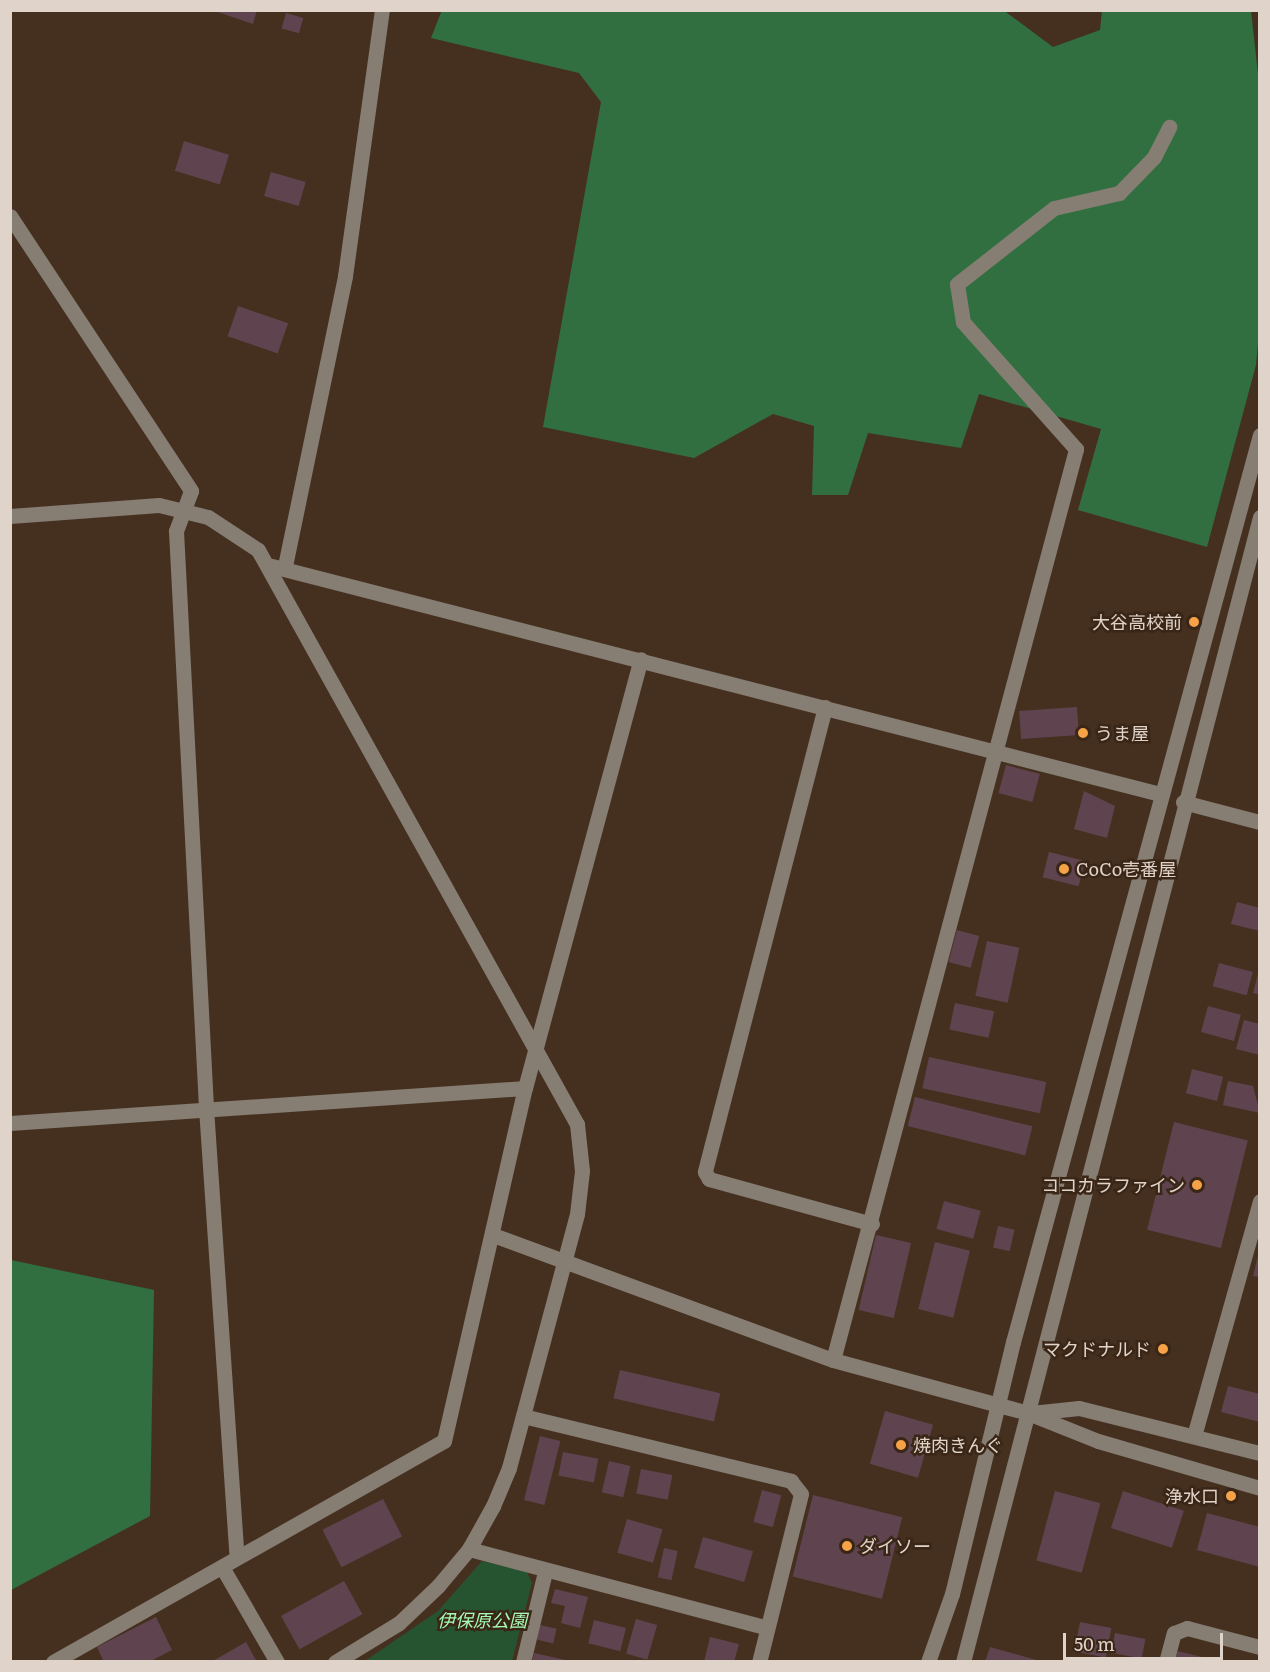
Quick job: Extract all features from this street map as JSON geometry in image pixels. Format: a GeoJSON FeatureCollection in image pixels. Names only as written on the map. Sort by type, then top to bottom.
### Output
{"type":"FeatureCollection","features":[{"type":"Feature","properties":{"kind":"street"},"geometry":{"type":"LineString","coordinates":[[278,566],[345,276],[382,10]]}},
{"type":"Feature","properties":{"kind":"street"},"geometry":{"type":"LineString","coordinates":[[833,1360],[872,1224],[1076,449],[963,322],[957,284],[1054,208],[1119,193],[1154,158],[1169,127]]}},
{"type":"Feature","properties":{"kind":"street"},"geometry":{"type":"LineString","coordinates":[[10,216],[191,491],[187,511],[176,531],[206,1108],[237,1557]]}},
{"type":"Feature","properties":{"kind":"street"},"geometry":{"type":"LineString","coordinates":[[928,1662],[952,1594],[998,1406],[1160,794],[1260,435]]}},
{"type":"Feature","properties":{"kind":"street"},"geometry":{"type":"LineString","coordinates":[[10,516],[159,505],[187,511],[240,534],[278,566],[574,1115],[579,1135],[581,1188],[523,1416],[493,1506],[469,1550],[399,1623],[334,1662]]}},
{"type":"Feature","properties":{"kind":"street"},"geometry":{"type":"LineString","coordinates":[[963,1662],[1183,802],[1260,517]]}},
{"type":"Feature","properties":{"kind":"street"},"geometry":{"type":"LineString","coordinates":[[278,566],[1160,794]]}},
{"type":"Feature","properties":{"kind":"street"},"geometry":{"type":"LineString","coordinates":[[53,1662],[444,1441],[525,1088],[640,659]]}},
{"type":"Feature","properties":{"kind":"street"},"geometry":{"type":"LineString","coordinates":[[825,707],[705,1172],[709,1179],[872,1224]]}},
{"type":"Feature","properties":{"kind":"street"},"geometry":{"type":"LineString","coordinates":[[1183,802],[1260,822]]}},
{"type":"Feature","properties":{"kind":"street"},"geometry":{"type":"LineString","coordinates":[[10,1123],[525,1088]]}},
{"type":"Feature","properties":{"kind":"street"},"geometry":{"type":"LineString","coordinates":[[1194,1436],[1255,1239],[1260,1201]]}},
{"type":"Feature","properties":{"kind":"street"},"geometry":{"type":"LineString","coordinates":[[493,1235],[649,1295],[833,1360],[1028,1413],[1098,1441],[1260,1488]]}},
{"type":"Feature","properties":{"kind":"street"},"geometry":{"type":"LineString","coordinates":[[1028,1413],[1079,1408],[1260,1453]]}},
{"type":"Feature","properties":{"kind":"street"},"geometry":{"type":"LineString","coordinates":[[523,1416],[791,1481],[801,1494],[759,1662]]}},
{"type":"Feature","properties":{"kind":"street"},"geometry":{"type":"LineString","coordinates":[[469,1550],[545,1572],[767,1628]]}},
{"type":"Feature","properties":{"kind":"street"},"geometry":{"type":"LineString","coordinates":[[222,1567],[277,1662]]}},
{"type":"Feature","properties":{"kind":"street"},"geometry":{"type":"LineString","coordinates":[[524,1662],[545,1572]]}},
{"type":"Feature","properties":{"kind":"street"},"geometry":{"type":"LineString","coordinates":[[1166,1662],[1174,1633],[1187,1628],[1260,1647]]}},
{"type":"Feature","properties":{"kind":"green space"},"geometry":{"type":"Polygon","coordinates":[[[442,10],[1003,10],[1053,47],[1100,30],[1102,11],[1251,11],[1260,92],[1259,332],[1256,365],[1207,547],[1078,510],[1101,429],[979,394],[961,448],[868,433],[848,495],[812,495],[814,426],[773,414],[694,458],[543,427],[601,102],[579,73],[431,38],[442,10]]]}},
{"type":"Feature","properties":{"kind":"green space"},"geometry":{"type":"Polygon","coordinates":[[[11,1260],[154,1290],[150,1516],[11,1590],[11,1260]]]}},
{"type":"Feature","properties":{"kind":"green space","name":"伊保原公園"},"geometry":{"type":"Polygon","coordinates":[[[482,1561],[527,1572],[532,1583],[512,1661],[365,1661],[438,1611],[482,1561]]]}},
{"type":"Feature","properties":{"kind":"building"},"geometry":{"type":"Polygon","coordinates":[[[212,10],[257,10],[253,24],[212,10]]]}},
{"type":"Feature","properties":{"kind":"building"},"geometry":{"type":"Polygon","coordinates":[[[286,13],[303,18],[299,33],[282,28],[286,13]]]}},
{"type":"Feature","properties":{"kind":"building"},"geometry":{"type":"Polygon","coordinates":[[[184,141],[229,155],[220,184],[175,171],[184,141]]]}},
{"type":"Feature","properties":{"kind":"building"},"geometry":{"type":"Polygon","coordinates":[[[271,172],[306,182],[299,206],[264,196],[271,172]]]}},
{"type":"Feature","properties":{"kind":"building"},"geometry":{"type":"Polygon","coordinates":[[[238,306],[288,323],[278,354],[228,336],[238,306]]]}},
{"type":"Feature","properties":{"kind":"building"},"geometry":{"type":"Polygon","coordinates":[[[1077,707],[1079,735],[1021,739],[1019,711],[1077,707]]]}},
{"type":"Feature","properties":{"kind":"building"},"geometry":{"type":"Polygon","coordinates":[[[1006,765],[1040,774],[1032,802],[998,793],[1006,765]]]}},
{"type":"Feature","properties":{"kind":"building"},"geometry":{"type":"Polygon","coordinates":[[[1084,791],[1115,806],[1107,838],[1074,829],[1084,791]]]}},
{"type":"Feature","properties":{"kind":"building","name":"CoCo壱番屋"},"geometry":{"type":"Polygon","coordinates":[[[1049,852],[1085,861],[1079,886],[1043,877],[1049,852]]]}},
{"type":"Feature","properties":{"kind":"building"},"geometry":{"type":"Polygon","coordinates":[[[1237,902],[1260,908],[1260,931],[1231,924],[1237,902]]]}},
{"type":"Feature","properties":{"kind":"building"},"geometry":{"type":"Polygon","coordinates":[[[957,930],[979,936],[971,968],[948,962],[957,930]]]}},
{"type":"Feature","properties":{"kind":"building"},"geometry":{"type":"Polygon","coordinates":[[[987,941],[1019,948],[1008,1003],[975,996],[987,941]]]}},
{"type":"Feature","properties":{"kind":"building"},"geometry":{"type":"Polygon","coordinates":[[[1219,963],[1253,972],[1247,995],[1213,986],[1219,963]]]}},
{"type":"Feature","properties":{"kind":"building"},"geometry":{"type":"Polygon","coordinates":[[[1260,970],[1260,995],[1253,993],[1260,970]]]}},
{"type":"Feature","properties":{"kind":"building"},"geometry":{"type":"Polygon","coordinates":[[[955,1003],[994,1011],[989,1038],[949,1029],[955,1003]]]}},
{"type":"Feature","properties":{"kind":"building"},"geometry":{"type":"Polygon","coordinates":[[[1208,1006],[1241,1015],[1234,1041],[1201,1032],[1208,1006]]]}},
{"type":"Feature","properties":{"kind":"building"},"geometry":{"type":"Polygon","coordinates":[[[1244,1020],[1260,1024],[1260,1055],[1236,1049],[1244,1020]]]}},
{"type":"Feature","properties":{"kind":"building"},"geometry":{"type":"Polygon","coordinates":[[[929,1057],[1046,1082],[1040,1113],[922,1088],[929,1057]]]}},
{"type":"Feature","properties":{"kind":"building"},"geometry":{"type":"Polygon","coordinates":[[[1192,1069],[1223,1077],[1217,1101],[1186,1093],[1192,1069]]]}},
{"type":"Feature","properties":{"kind":"building"},"geometry":{"type":"Polygon","coordinates":[[[1228,1081],[1253,1086],[1260,1113],[1223,1105],[1228,1081]]]}},
{"type":"Feature","properties":{"kind":"building"},"geometry":{"type":"Polygon","coordinates":[[[915,1097],[1032,1126],[1025,1155],[908,1126],[915,1097]]]}},
{"type":"Feature","properties":{"kind":"building","name":"ココカラファイン"},"geometry":{"type":"Polygon","coordinates":[[[1174,1122],[1248,1140],[1221,1248],[1147,1230],[1174,1122]]]}},
{"type":"Feature","properties":{"kind":"building"},"geometry":{"type":"Polygon","coordinates":[[[944,1201],[981,1211],[973,1239],[936,1229],[944,1201]]]}},
{"type":"Feature","properties":{"kind":"building"},"geometry":{"type":"Polygon","coordinates":[[[998,1226],[1015,1230],[1010,1251],[993,1247],[998,1226]]]}},
{"type":"Feature","properties":{"kind":"building"},"geometry":{"type":"Polygon","coordinates":[[[876,1235],[911,1243],[894,1318],[859,1310],[876,1235]]]}},
{"type":"Feature","properties":{"kind":"building"},"geometry":{"type":"Polygon","coordinates":[[[935,1242],[970,1251],[953,1318],[918,1309],[935,1242]]]}},
{"type":"Feature","properties":{"kind":"building"},"geometry":{"type":"Polygon","coordinates":[[[1258,1256],[1260,1256],[1260,1277],[1253,1276],[1258,1256]]]}},
{"type":"Feature","properties":{"kind":"building"},"geometry":{"type":"Polygon","coordinates":[[[620,1370],[720,1393],[714,1421],[613,1398],[620,1370]]]}},
{"type":"Feature","properties":{"kind":"building"},"geometry":{"type":"Polygon","coordinates":[[[1228,1386],[1260,1394],[1260,1422],[1221,1412],[1228,1386]]]}},
{"type":"Feature","properties":{"kind":"building","name":"焼肉きんぐ"},"geometry":{"type":"Polygon","coordinates":[[[885,1411],[933,1425],[918,1478],[870,1464],[885,1411]]]}},
{"type":"Feature","properties":{"kind":"building"},"geometry":{"type":"Polygon","coordinates":[[[540,1436],[560,1441],[544,1505],[524,1500],[540,1436]]]}},
{"type":"Feature","properties":{"kind":"building"},"geometry":{"type":"Polygon","coordinates":[[[563,1452],[598,1459],[594,1482],[558,1476],[563,1452]]]}},
{"type":"Feature","properties":{"kind":"building"},"geometry":{"type":"Polygon","coordinates":[[[609,1461],[630,1466],[623,1497],[602,1492],[609,1461]]]}},
{"type":"Feature","properties":{"kind":"building"},"geometry":{"type":"Polygon","coordinates":[[[641,1469],[672,1475],[668,1500],[636,1494],[641,1469]]]}},
{"type":"Feature","properties":{"kind":"building"},"geometry":{"type":"Polygon","coordinates":[[[762,1490],[781,1495],[773,1527],[753,1522],[762,1490]]]}},
{"type":"Feature","properties":{"kind":"building"},"geometry":{"type":"Polygon","coordinates":[[[1055,1491],[1100,1503],[1082,1573],[1036,1561],[1055,1491]]]}},
{"type":"Feature","properties":{"kind":"building"},"geometry":{"type":"Polygon","coordinates":[[[1123,1491],[1184,1511],[1172,1548],[1111,1528],[1123,1491]]]}},
{"type":"Feature","properties":{"kind":"building","name":"ダイソー"},"geometry":{"type":"Polygon","coordinates":[[[813,1495],[902,1517],[882,1599],[793,1577],[813,1495]]]}},
{"type":"Feature","properties":{"kind":"building"},"geometry":{"type":"Polygon","coordinates":[[[383,1499],[402,1536],[341,1567],[322,1530],[383,1499]]]}},
{"type":"Feature","properties":{"kind":"building"},"geometry":{"type":"Polygon","coordinates":[[[1207,1513],[1260,1527],[1260,1567],[1197,1550],[1207,1513]]]}},
{"type":"Feature","properties":{"kind":"building"},"geometry":{"type":"Polygon","coordinates":[[[627,1519],[663,1529],[653,1563],[617,1553],[627,1519]]]}},
{"type":"Feature","properties":{"kind":"building"},"geometry":{"type":"Polygon","coordinates":[[[703,1537],[753,1551],[744,1582],[694,1568],[703,1537]]]}},
{"type":"Feature","properties":{"kind":"building"},"geometry":{"type":"Polygon","coordinates":[[[664,1548],[678,1551],[671,1580],[658,1577],[664,1548]]]}},
{"type":"Feature","properties":{"kind":"building"},"geometry":{"type":"Polygon","coordinates":[[[344,1581],[362,1614],[299,1649],[281,1616],[344,1581]]]}},
{"type":"Feature","properties":{"kind":"building"},"geometry":{"type":"Polygon","coordinates":[[[555,1589],[588,1597],[580,1628],[561,1623],[565,1606],[551,1603],[555,1589]]]}},
{"type":"Feature","properties":{"kind":"building"},"geometry":{"type":"Polygon","coordinates":[[[156,1617],[172,1650],[149,1662],[104,1662],[97,1647],[156,1617]]]}},
{"type":"Feature","properties":{"kind":"building"},"geometry":{"type":"Polygon","coordinates":[[[636,1619],[657,1625],[647,1660],[626,1654],[636,1619]]]}},
{"type":"Feature","properties":{"kind":"building"},"geometry":{"type":"Polygon","coordinates":[[[594,1620],[626,1628],[620,1651],[588,1643],[594,1620]]]}},
{"type":"Feature","properties":{"kind":"building"},"geometry":{"type":"Polygon","coordinates":[[[1080,1622],[1111,1628],[1106,1658],[1074,1651],[1080,1622]]]}},
{"type":"Feature","properties":{"kind":"building"},"geometry":{"type":"Polygon","coordinates":[[[540,1625],[557,1629],[553,1643],[537,1640],[540,1625]]]}},
{"type":"Feature","properties":{"kind":"building"},"geometry":{"type":"Polygon","coordinates":[[[1115,1633],[1145,1639],[1142,1659],[1111,1653],[1115,1633]]]}},
{"type":"Feature","properties":{"kind":"building"},"geometry":{"type":"Polygon","coordinates":[[[710,1637],[739,1644],[734,1662],[704,1662],[710,1637]]]}},
{"type":"Feature","properties":{"kind":"building"},"geometry":{"type":"Polygon","coordinates":[[[246,1642],[257,1662],[211,1662],[246,1642]]]}},
{"type":"Feature","properties":{"kind":"building"},"geometry":{"type":"Polygon","coordinates":[[[990,1647],[1040,1661],[1040,1662],[985,1662],[990,1647]]]}},
{"type":"Feature","properties":{"kind":"building"},"geometry":{"type":"Polygon","coordinates":[[[1177,1651],[1202,1657],[1201,1662],[1175,1662],[1177,1651]]]}},
{"type":"Feature","properties":{"kind":"building"},"geometry":{"type":"Polygon","coordinates":[[[534,1653],[570,1661],[570,1662],[532,1662],[534,1653]]]}},
{"type":"Feature","properties":{"kind":"place","name":"大谷高校前"},"geometry":{"type":"Point","coordinates":[1194,622]}},
{"type":"Feature","properties":{"kind":"place","name":"うま屋"},"geometry":{"type":"Point","coordinates":[1083,733]}},
{"type":"Feature","properties":{"kind":"place","name":"CoCo壱番屋"},"geometry":{"type":"Point","coordinates":[1064,869]}},
{"type":"Feature","properties":{"kind":"place","name":"ココカラファイン"},"geometry":{"type":"Point","coordinates":[1197,1185]}},
{"type":"Feature","properties":{"kind":"place","name":"マクドナルド"},"geometry":{"type":"Point","coordinates":[1163,1349]}},
{"type":"Feature","properties":{"kind":"place","name":"焼肉きんぐ"},"geometry":{"type":"Point","coordinates":[901,1445]}},
{"type":"Feature","properties":{"kind":"place","name":"浄水口"},"geometry":{"type":"Point","coordinates":[1231,1496]}},
{"type":"Feature","properties":{"kind":"place","name":"ダイソー"},"geometry":{"type":"Point","coordinates":[847,1546]}}]}
